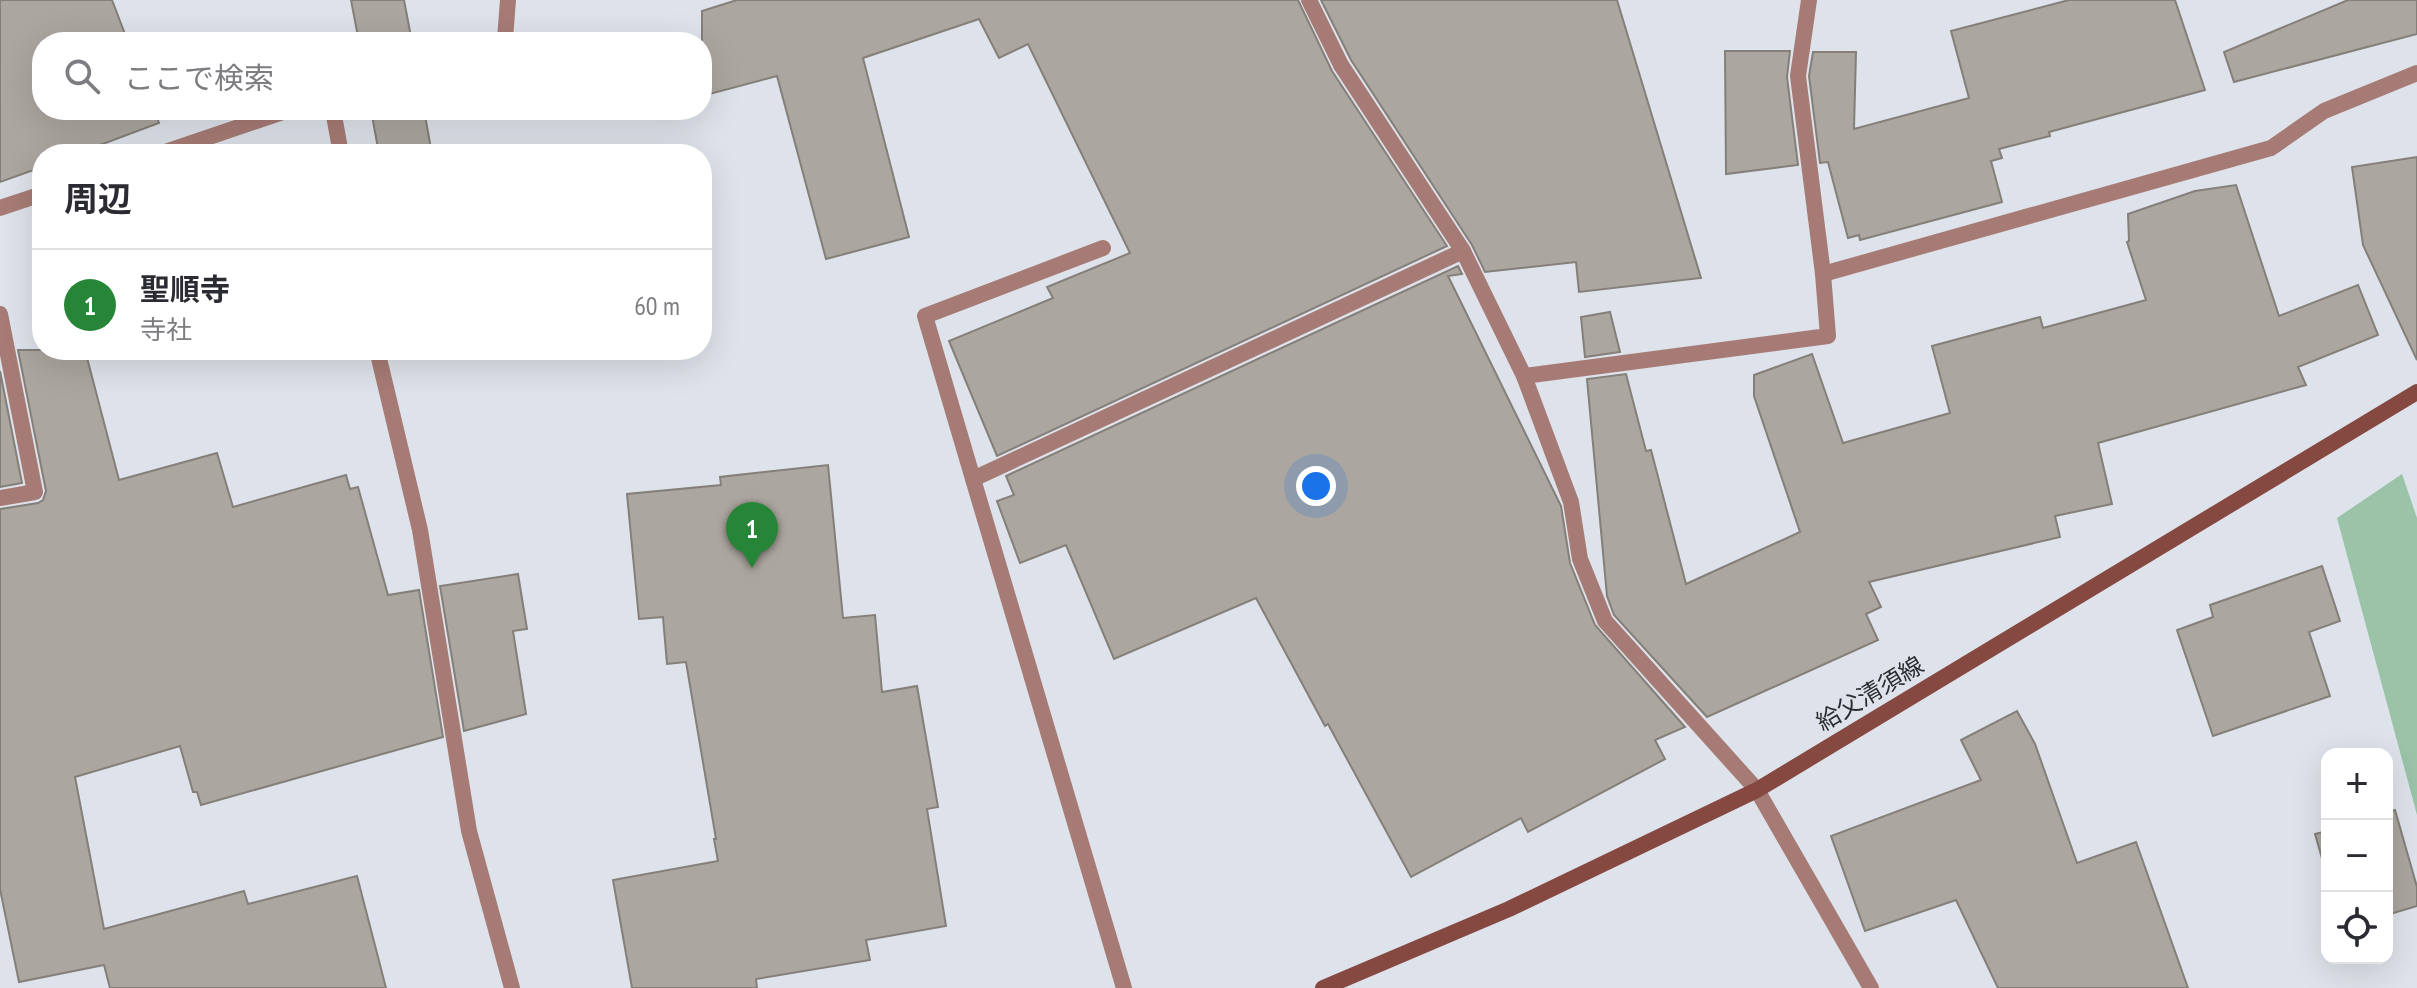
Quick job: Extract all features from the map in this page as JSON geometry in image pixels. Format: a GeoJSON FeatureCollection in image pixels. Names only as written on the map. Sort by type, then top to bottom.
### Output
{"type":"FeatureCollection","features":[{"type":"Feature","properties":{"kind":"main road","name":"給父清須線"},"geometry":{"type":"LineString","coordinates":[[1323,988],[1509,909],[1757,790],[2417,392]]}},
{"type":"Feature","properties":{"kind":"street"},"geometry":{"type":"LineString","coordinates":[[506,32],[508,0]]}},
{"type":"Feature","properties":{"kind":"street"},"geometry":{"type":"LineString","coordinates":[[1309,0],[1341,65],[1463,251],[1524,376],[1571,502],[1580,559],[1605,621],[1757,790],[1871,988]]}},
{"type":"Feature","properties":{"kind":"street"},"geometry":{"type":"LineString","coordinates":[[1524,376],[1828,336],[1798,76],[1809,0]]}},
{"type":"Feature","properties":{"kind":"street"},"geometry":{"type":"LineString","coordinates":[[1823,274],[2271,148],[2324,111],[2417,73]]}},
{"type":"Feature","properties":{"kind":"street"},"geometry":{"type":"LineString","coordinates":[[189,144],[259,120]]}},
{"type":"Feature","properties":{"kind":"street"},"geometry":{"type":"LineString","coordinates":[[335,120],[339,144]]}},
{"type":"Feature","properties":{"kind":"street"},"geometry":{"type":"LineString","coordinates":[[0,208],[32,197]]}},
{"type":"Feature","properties":{"kind":"street"},"geometry":{"type":"LineString","coordinates":[[1103,248],[925,316],[1124,988]]}},
{"type":"Feature","properties":{"kind":"street"},"geometry":{"type":"LineString","coordinates":[[973,479],[1463,251]]}},
{"type":"Feature","properties":{"kind":"street"},"geometry":{"type":"LineString","coordinates":[[0,314],[35,492],[0,498]]}},
{"type":"Feature","properties":{"kind":"street"},"geometry":{"type":"LineString","coordinates":[[379,360],[420,530],[469,831],[512,988]]}},
{"type":"Feature","properties":{"kind":"green space"},"geometry":{"type":"Polygon","coordinates":[[[2402,474],[2417,518],[2417,815],[2337,518],[2402,474]]]}},
{"type":"Feature","properties":{"kind":"building"},"geometry":{"type":"Polygon","coordinates":[[[0,0],[112,0],[124,32],[32,32],[32,120],[158,120],[159,123],[103,144],[32,144],[32,171],[0,182],[0,0]]]}},
{"type":"Feature","properties":{"kind":"building"},"geometry":{"type":"Polygon","coordinates":[[[351,0],[404,0],[410,32],[357,32],[351,0]]]}},
{"type":"Feature","properties":{"kind":"building"},"geometry":{"type":"Polygon","coordinates":[[[737,0],[1298,0],[1332,71],[1447,246],[997,456],[949,341],[1053,298],[1047,287],[1130,253],[1028,44],[999,58],[979,19],[863,58],[909,237],[826,259],[777,76],[712,93],[712,32],[702,32],[702,11],[737,0]]]}},
{"type":"Feature","properties":{"kind":"building"},"geometry":{"type":"Polygon","coordinates":[[[1321,0],[1617,0],[1701,278],[1579,292],[1576,262],[1485,272],[1472,245],[1351,60],[1321,0]]]}},
{"type":"Feature","properties":{"kind":"building"},"geometry":{"type":"Polygon","coordinates":[[[2069,0],[2175,0],[2205,90],[2049,132],[2050,136],[1999,149],[2002,158],[1991,161],[2002,202],[1860,240],[1859,235],[1848,238],[1828,162],[1820,163],[1809,76],[1813,52],[1856,52],[1854,129],[1969,98],[1951,31],[2069,0]]]}},
{"type":"Feature","properties":{"kind":"building"},"geometry":{"type":"Polygon","coordinates":[[[2348,0],[2417,0],[2417,34],[2234,82],[2224,52],[2348,0]]]}},
{"type":"Feature","properties":{"kind":"building"},"geometry":{"type":"Polygon","coordinates":[[[1725,51],[1790,51],[1787,77],[1798,165],[1726,174],[1725,51]]]}},
{"type":"Feature","properties":{"kind":"building"},"geometry":{"type":"Polygon","coordinates":[[[373,120],[426,120],[430,144],[377,144],[373,120]]]}},
{"type":"Feature","properties":{"kind":"building"},"geometry":{"type":"Polygon","coordinates":[[[2417,157],[2417,360],[2363,245],[2352,167],[2417,157]]]}},
{"type":"Feature","properties":{"kind":"building"},"geometry":{"type":"Polygon","coordinates":[[[2236,185],[2279,316],[2358,285],[2378,335],[2298,367],[2306,385],[2098,443],[2112,504],[2055,516],[2060,537],[1869,582],[1881,607],[1866,614],[1878,640],[1707,717],[1614,615],[1607,596],[1587,379],[1626,374],[1646,451],[1651,450],[1686,584],[1800,532],[1754,396],[1754,375],[1812,354],[1843,443],[1950,413],[1932,346],[2040,317],[2043,328],[2146,300],[2127,242],[2128,214],[2195,191],[2236,185]]]}},
{"type":"Feature","properties":{"kind":"building"},"geometry":{"type":"Polygon","coordinates":[[[1458,266],[1462,274],[1448,276],[1561,506],[1570,563],[1595,625],[1685,727],[1655,740],[1665,759],[1528,832],[1521,818],[1411,877],[1256,598],[1114,659],[1066,545],[1020,563],[997,501],[1014,495],[1006,476],[1458,266]]]}},
{"type":"Feature","properties":{"kind":"building"},"geometry":{"type":"Polygon","coordinates":[[[1610,312],[1620,352],[1585,357],[1581,317],[1610,312]]]}},
{"type":"Feature","properties":{"kind":"building"},"geometry":{"type":"Polygon","coordinates":[[[18,350],[32,350],[32,360],[88,360],[119,480],[217,453],[233,507],[346,475],[350,489],[358,487],[388,595],[419,590],[443,737],[201,805],[197,792],[193,792],[180,746],[75,777],[104,929],[244,891],[248,904],[357,876],[386,988],[110,988],[104,965],[19,982],[0,889],[0,509],[38,503],[43,500],[46,491],[18,350]]]}},
{"type":"Feature","properties":{"kind":"building"},"geometry":{"type":"Polygon","coordinates":[[[0,371],[22,483],[0,487],[0,371]]]}},
{"type":"Feature","properties":{"kind":"building"},"geometry":{"type":"Polygon","coordinates":[[[828,465],[843,618],[875,615],[882,692],[917,686],[938,807],[927,809],[946,926],[866,940],[870,960],[756,979],[757,988],[632,988],[613,880],[718,861],[686,662],[667,664],[663,617],[639,619],[627,494],[721,485],[720,477],[828,465]]]}},
{"type":"Feature","properties":{"kind":"building"},"geometry":{"type":"Polygon","coordinates":[[[2322,566],[2340,621],[2309,632],[2330,696],[2213,736],[2177,630],[2213,617],[2210,605],[2322,566]]]}},
{"type":"Feature","properties":{"kind":"building"},"geometry":{"type":"Polygon","coordinates":[[[518,574],[527,629],[513,631],[526,714],[464,731],[440,586],[518,574]]]}},
{"type":"Feature","properties":{"kind":"building"},"geometry":{"type":"Polygon","coordinates":[[[2017,711],[2035,744],[2077,863],[2136,842],[2188,988],[1998,988],[1956,900],[1865,931],[1831,836],[1981,780],[1961,740],[2017,711]]]}},
{"type":"Feature","properties":{"kind":"building"},"geometry":{"type":"Polygon","coordinates":[[[2393,810],[2417,887],[2417,906],[2393,913],[2393,820],[2393,810]]]}},
{"type":"Feature","properties":{"kind":"building"},"geometry":{"type":"Polygon","coordinates":[[[2321,832],[2321,855],[2315,834],[2321,832]]]}},
{"type":"Feature","properties":{"kind":"place","name":"聖順寺"},"geometry":{"type":"Point","coordinates":[752,568]}}]}
